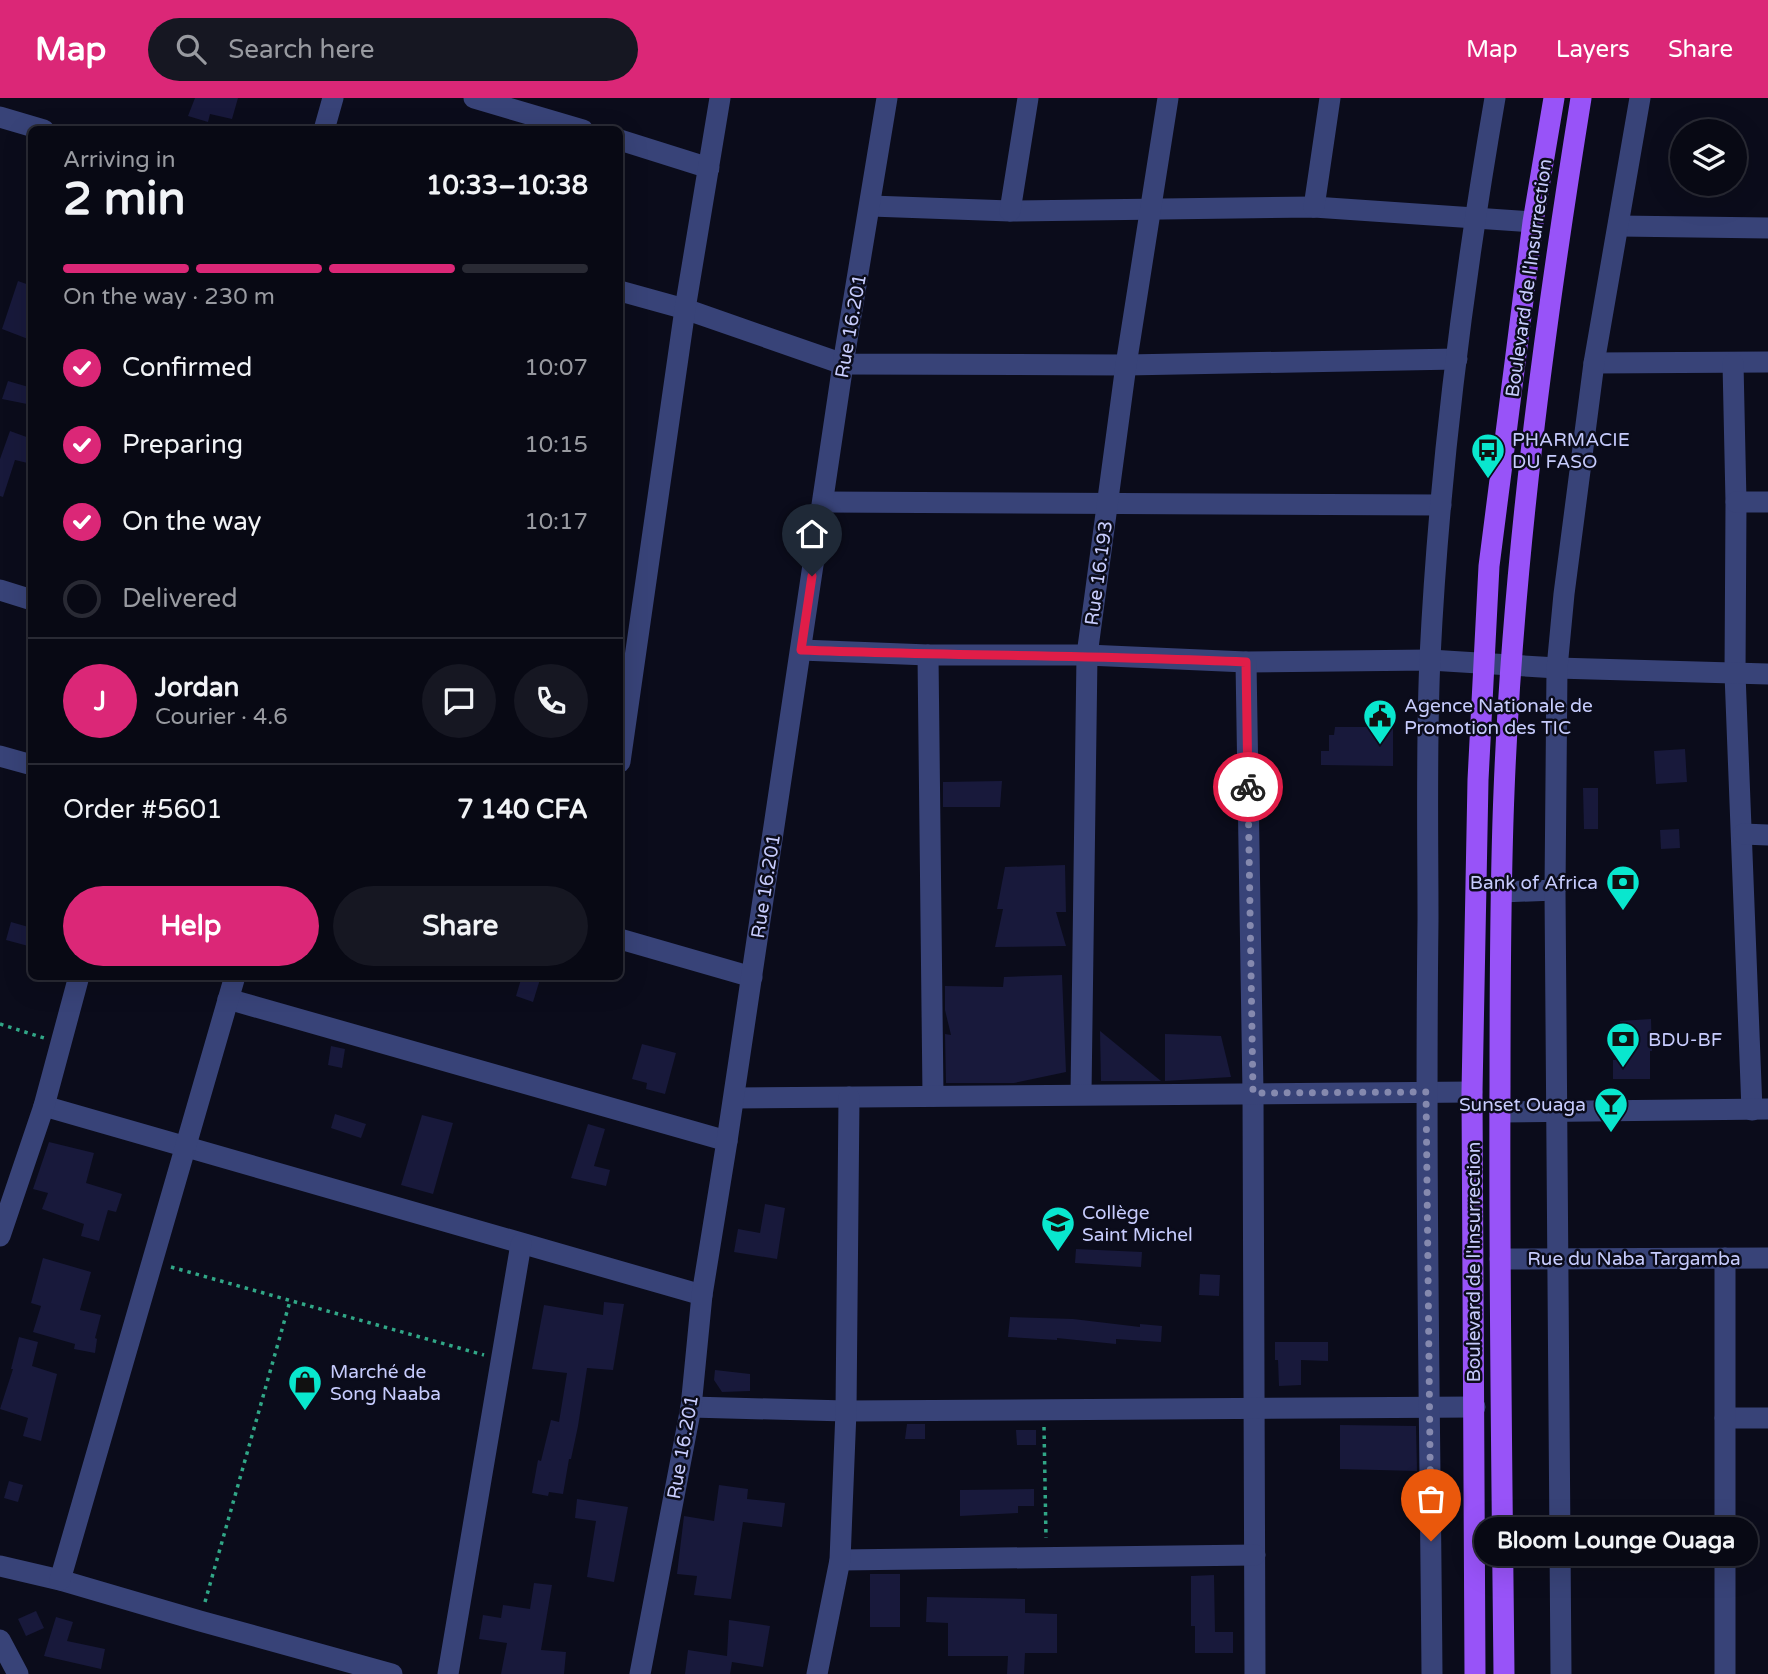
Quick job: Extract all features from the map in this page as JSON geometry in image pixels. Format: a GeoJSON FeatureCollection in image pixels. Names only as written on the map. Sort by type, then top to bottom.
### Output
{"type":"FeatureCollection","features":[{"type":"Feature","properties":{"kind":"main road","name":"Boulevard de l'Insurrection"},"geometry":{"type":"LineString","coordinates":[[1475,1674],[1472,1092],[1478,780],[1489,566],[1534,222],[1554,98]]}},
{"type":"Feature","properties":{"kind":"main road","name":"Boulevard de l'Insurrection"},"geometry":{"type":"LineString","coordinates":[[1504,1674],[1500,1259],[1501,892],[1511,664],[1518,564],[1554,274],[1581,98]]}},
{"type":"Feature","properties":{"kind":"street"},"geometry":{"type":"LineString","coordinates":[[5,98],[0,116],[31,126]]}},
{"type":"Feature","properties":{"kind":"street"},"geometry":{"type":"LineString","coordinates":[[325,126],[333,98]]}},
{"type":"Feature","properties":{"kind":"street"},"geometry":{"type":"LineString","coordinates":[[623,717],[629,628],[720,98]]}},
{"type":"Feature","properties":{"kind":"street","name":"Rue 16.201"},"geometry":{"type":"LineString","coordinates":[[640,1674],[691,1407],[702,1294],[734,1097],[843,364],[887,98]]}},
{"type":"Feature","properties":{"kind":"street"},"geometry":{"type":"LineString","coordinates":[[1010,211],[1028,98]]}},
{"type":"Feature","properties":{"kind":"street","name":"Rue 16.193"},"geometry":{"type":"LineString","coordinates":[[1081,1094],[1087,656],[1126,365],[1168,98]]}},
{"type":"Feature","properties":{"kind":"street"},"geometry":{"type":"LineString","coordinates":[[1314,207],[1330,98]]}},
{"type":"Feature","properties":{"kind":"street"},"geometry":{"type":"LineString","coordinates":[[1432,1674],[1426,1092],[1430,660],[1441,505],[1457,359],[1475,216],[1495,98]]}},
{"type":"Feature","properties":{"kind":"street"},"geometry":{"type":"LineString","coordinates":[[1560,1674],[1555,890],[1557,668],[1594,363],[1640,98]]}},
{"type":"Feature","properties":{"kind":"street"},"geometry":{"type":"LineString","coordinates":[[479,99],[570,126]]}},
{"type":"Feature","properties":{"kind":"street"},"geometry":{"type":"LineString","coordinates":[[623,141],[709,168]]}},
{"type":"Feature","properties":{"kind":"street"},"geometry":{"type":"LineString","coordinates":[[870,206],[1010,211],[1314,207],[1534,222]]}},
{"type":"Feature","properties":{"kind":"street"},"geometry":{"type":"LineString","coordinates":[[1619,226],[1768,228]]}},
{"type":"Feature","properties":{"kind":"street"},"geometry":{"type":"LineString","coordinates":[[623,292],[685,309],[843,364],[1126,365],[1457,359]]}},
{"type":"Feature","properties":{"kind":"street"},"geometry":{"type":"LineString","coordinates":[[1500,1112],[1760,1110],[1735,674],[1737,502],[1733,362]]}},
{"type":"Feature","properties":{"kind":"street"},"geometry":{"type":"LineString","coordinates":[[1594,363],[1768,362]]}},
{"type":"Feature","properties":{"kind":"street"},"geometry":{"type":"LineString","coordinates":[[823,502],[1441,505]]}},
{"type":"Feature","properties":{"kind":"street"},"geometry":{"type":"LineString","coordinates":[[1737,502],[1768,502]]}},
{"type":"Feature","properties":{"kind":"street"},"geometry":{"type":"LineString","coordinates":[[0,590],[28,597]]}},
{"type":"Feature","properties":{"kind":"street"},"geometry":{"type":"LineString","coordinates":[[801,650],[1246,662],[1430,660],[1557,668],[1768,674]]}},
{"type":"Feature","properties":{"kind":"street"},"geometry":{"type":"LineString","coordinates":[[928,655],[933,1096]]}},
{"type":"Feature","properties":{"kind":"street"},"geometry":{"type":"LineString","coordinates":[[1246,662],[1253,1093],[1255,1674]]}},
{"type":"Feature","properties":{"kind":"street"},"geometry":{"type":"LineString","coordinates":[[0,756],[28,764]]}},
{"type":"Feature","properties":{"kind":"street"},"geometry":{"type":"LineString","coordinates":[[1743,834],[1768,835]]}},
{"type":"Feature","properties":{"kind":"street"},"geometry":{"type":"LineString","coordinates":[[1501,892],[1555,890]]}},
{"type":"Feature","properties":{"kind":"street"},"geometry":{"type":"LineString","coordinates":[[623,940],[752,977]]}},
{"type":"Feature","properties":{"kind":"street"},"geometry":{"type":"LineString","coordinates":[[0,1236],[44,1106],[78,980]]}},
{"type":"Feature","properties":{"kind":"street"},"geometry":{"type":"LineString","coordinates":[[60,1580],[234,980]]}},
{"type":"Feature","properties":{"kind":"street"},"geometry":{"type":"LineString","coordinates":[[228,999],[727,1141]]}},
{"type":"Feature","properties":{"kind":"street"},"geometry":{"type":"LineString","coordinates":[[734,1097],[1472,1092]]}},
{"type":"Feature","properties":{"kind":"street"},"geometry":{"type":"LineString","coordinates":[[817,1674],[840,1560],[846,1411],[849,1097]]}},
{"type":"Feature","properties":{"kind":"street"},"geometry":{"type":"LineString","coordinates":[[44,1106],[702,1294]]}},
{"type":"Feature","properties":{"kind":"street"},"geometry":{"type":"LineString","coordinates":[[448,1674],[521,1244]]}},
{"type":"Feature","properties":{"kind":"street"},"geometry":{"type":"LineString","coordinates":[[1725,1674],[1726,1258]]}},
{"type":"Feature","properties":{"kind":"street","name":"Rue du Naba Targamba"},"geometry":{"type":"LineString","coordinates":[[1500,1259],[1768,1258]]}},
{"type":"Feature","properties":{"kind":"street"},"geometry":{"type":"LineString","coordinates":[[691,1407],[846,1411],[1475,1407]]}},
{"type":"Feature","properties":{"kind":"street"},"geometry":{"type":"LineString","coordinates":[[1726,1418],[1768,1418]]}},
{"type":"Feature","properties":{"kind":"street"},"geometry":{"type":"LineString","coordinates":[[840,1560],[1255,1555]]}},
{"type":"Feature","properties":{"kind":"street"},"geometry":{"type":"LineString","coordinates":[[0,1566],[60,1580],[392,1674]]}},
{"type":"Feature","properties":{"kind":"street"},"geometry":{"type":"LineString","coordinates":[[0,1640],[18,1674]]}},
{"type":"Feature","properties":{"kind":"path"},"geometry":{"type":"LineString","coordinates":[[0,1024],[60,1043]]}},
{"type":"Feature","properties":{"kind":"path"},"geometry":{"type":"LineString","coordinates":[[152,1261],[503,1360]]}},
{"type":"Feature","properties":{"kind":"path"},"geometry":{"type":"LineString","coordinates":[[200,1621],[290,1301]]}},
{"type":"Feature","properties":{"kind":"path"},"geometry":{"type":"LineString","coordinates":[[1043,1408],[1047,1558]]}},
{"type":"Feature","properties":{"kind":"building"},"geometry":{"type":"Polygon","coordinates":[[[195,98],[238,98],[232,119],[210,114],[208,122],[188,116],[195,98]]]}},
{"type":"Feature","properties":{"kind":"building"},"geometry":{"type":"Polygon","coordinates":[[[18,281],[28,285],[28,339],[2,329],[18,281]]]}},
{"type":"Feature","properties":{"kind":"building"},"geometry":{"type":"Polygon","coordinates":[[[8,381],[28,387],[28,404],[2,399],[8,381]]]}},
{"type":"Feature","properties":{"kind":"building"},"geometry":{"type":"Polygon","coordinates":[[[10,431],[28,438],[28,463],[15,460],[3,497],[0,496],[0,459],[10,431]]]}},
{"type":"Feature","properties":{"kind":"building"},"geometry":{"type":"Polygon","coordinates":[[[1335,727],[1393,727],[1393,766],[1321,765],[1321,751],[1329,751],[1329,735],[1334,735],[1335,727]]]}},
{"type":"Feature","properties":{"kind":"building"},"geometry":{"type":"Polygon","coordinates":[[[1685,749],[1687,782],[1656,784],[1654,751],[1685,749]]]}},
{"type":"Feature","properties":{"kind":"building"},"geometry":{"type":"Polygon","coordinates":[[[1002,781],[1000,807],[943,807],[943,782],[1002,781]]]}},
{"type":"Feature","properties":{"kind":"building"},"geometry":{"type":"Polygon","coordinates":[[[1583,788],[1598,788],[1598,829],[1584,829],[1583,788]]]}},
{"type":"Feature","properties":{"kind":"building"},"geometry":{"type":"Polygon","coordinates":[[[1679,829],[1680,848],[1661,849],[1660,830],[1679,829]]]}},
{"type":"Feature","properties":{"kind":"building"},"geometry":{"type":"Polygon","coordinates":[[[1065,865],[1066,912],[1056,912],[1066,946],[995,947],[1003,909],[997,909],[1005,867],[1065,865]]]}},
{"type":"Feature","properties":{"kind":"building"},"geometry":{"type":"Polygon","coordinates":[[[11,922],[28,927],[28,946],[6,940],[11,922]]]}},
{"type":"Feature","properties":{"kind":"building"},"geometry":{"type":"Polygon","coordinates":[[[1062,975],[1066,1072],[1014,1083],[946,1083],[945,1034],[951,1035],[945,1010],[945,986],[1003,987],[1004,977],[1062,975]]]}},
{"type":"Feature","properties":{"kind":"building"},"geometry":{"type":"Polygon","coordinates":[[[521,980],[540,980],[533,1002],[516,996],[521,980]]]}},
{"type":"Feature","properties":{"kind":"building"},"geometry":{"type":"Polygon","coordinates":[[[1651,1019],[1650,1079],[1613,1079],[1613,1060],[1622,1060],[1620,1021],[1651,1019]]]}},
{"type":"Feature","properties":{"kind":"building"},"geometry":{"type":"Polygon","coordinates":[[[1100,1031],[1161,1081],[1101,1081],[1100,1031]]]}},
{"type":"Feature","properties":{"kind":"building"},"geometry":{"type":"Polygon","coordinates":[[[1165,1034],[1221,1036],[1231,1077],[1165,1081],[1165,1034]]]}},
{"type":"Feature","properties":{"kind":"building"},"geometry":{"type":"Polygon","coordinates":[[[642,1044],[676,1053],[665,1094],[646,1089],[647,1083],[632,1079],[642,1044]]]}},
{"type":"Feature","properties":{"kind":"building"},"geometry":{"type":"Polygon","coordinates":[[[331,1046],[345,1049],[342,1068],[328,1065],[331,1046]]]}},
{"type":"Feature","properties":{"kind":"building"},"geometry":{"type":"Polygon","coordinates":[[[335,1114],[366,1124],[361,1138],[331,1128],[335,1114]]]}},
{"type":"Feature","properties":{"kind":"building"},"geometry":{"type":"Polygon","coordinates":[[[422,1115],[453,1123],[433,1194],[401,1185],[422,1115]]]}},
{"type":"Feature","properties":{"kind":"building"},"geometry":{"type":"Polygon","coordinates":[[[588,1124],[605,1129],[594,1166],[610,1170],[606,1186],[571,1178],[588,1124]]]}},
{"type":"Feature","properties":{"kind":"building"},"geometry":{"type":"Polygon","coordinates":[[[49,1142],[94,1153],[86,1183],[122,1194],[116,1212],[108,1210],[99,1241],[81,1236],[84,1224],[42,1209],[48,1193],[33,1189],[49,1142]]]}},
{"type":"Feature","properties":{"kind":"building"},"geometry":{"type":"Polygon","coordinates":[[[765,1204],[785,1208],[777,1259],[734,1252],[738,1229],[760,1233],[765,1204]]]}},
{"type":"Feature","properties":{"kind":"building"},"geometry":{"type":"Polygon","coordinates":[[[1076,1249],[1142,1252],[1141,1267],[1075,1263],[1076,1249]]]}},
{"type":"Feature","properties":{"kind":"building"},"geometry":{"type":"Polygon","coordinates":[[[43,1258],[91,1272],[80,1310],[101,1315],[95,1338],[95,1353],[74,1349],[75,1344],[33,1332],[41,1306],[31,1303],[43,1258]]]}},
{"type":"Feature","properties":{"kind":"building"},"geometry":{"type":"Polygon","coordinates":[[[1200,1274],[1220,1275],[1219,1296],[1199,1295],[1200,1274]]]}},
{"type":"Feature","properties":{"kind":"building"},"geometry":{"type":"Polygon","coordinates":[[[604,1302],[624,1304],[613,1370],[587,1368],[563,1494],[549,1492],[548,1496],[532,1493],[538,1460],[541,1461],[551,1420],[559,1422],[567,1373],[532,1369],[544,1305],[603,1315],[604,1302]]]}},
{"type":"Feature","properties":{"kind":"building"},"geometry":{"type":"Polygon","coordinates":[[[1010,1317],[1073,1319],[1140,1327],[1140,1324],[1162,1326],[1161,1342],[1116,1339],[1116,1344],[1057,1338],[1008,1337],[1010,1317]]]}},
{"type":"Feature","properties":{"kind":"building"},"geometry":{"type":"Polygon","coordinates":[[[19,1337],[38,1342],[32,1366],[57,1374],[41,1441],[23,1436],[28,1418],[0,1409],[13,1369],[19,1337]]]}},
{"type":"Feature","properties":{"kind":"building"},"geometry":{"type":"Polygon","coordinates":[[[1275,1342],[1328,1342],[1328,1361],[1301,1360],[1301,1385],[1279,1386],[1275,1342]]]}},
{"type":"Feature","properties":{"kind":"building"},"geometry":{"type":"Polygon","coordinates":[[[715,1370],[750,1374],[750,1391],[722,1392],[714,1380],[715,1370]]]}},
{"type":"Feature","properties":{"kind":"building"},"geometry":{"type":"Polygon","coordinates":[[[907,1424],[925,1424],[925,1439],[905,1439],[907,1424]]]}},
{"type":"Feature","properties":{"kind":"building"},"geometry":{"type":"Polygon","coordinates":[[[1340,1425],[1416,1426],[1417,1471],[1340,1469],[1340,1425]]]}},
{"type":"Feature","properties":{"kind":"building"},"geometry":{"type":"Polygon","coordinates":[[[1016,1430],[1036,1430],[1036,1445],[1017,1445],[1016,1430]]]}},
{"type":"Feature","properties":{"kind":"building"},"geometry":{"type":"Polygon","coordinates":[[[9,1481],[23,1485],[18,1502],[4,1498],[9,1481]]]}},
{"type":"Feature","properties":{"kind":"building"},"geometry":{"type":"Polygon","coordinates":[[[719,1485],[748,1489],[747,1499],[785,1503],[782,1527],[743,1522],[731,1599],[694,1595],[697,1576],[677,1574],[684,1516],[714,1521],[719,1485]]]}},
{"type":"Feature","properties":{"kind":"building"},"geometry":{"type":"Polygon","coordinates":[[[1034,1489],[1034,1506],[1018,1506],[1018,1513],[960,1516],[960,1490],[1034,1489]]]}},
{"type":"Feature","properties":{"kind":"building"},"geometry":{"type":"Polygon","coordinates":[[[577,1499],[628,1507],[614,1582],[587,1577],[596,1521],[575,1518],[577,1499]]]}},
{"type":"Feature","properties":{"kind":"building"},"geometry":{"type":"Polygon","coordinates":[[[870,1574],[900,1574],[900,1627],[870,1627],[870,1574]]]}},
{"type":"Feature","properties":{"kind":"building"},"geometry":{"type":"Polygon","coordinates":[[[1214,1575],[1215,1632],[1233,1632],[1233,1653],[1195,1653],[1195,1626],[1191,1626],[1191,1576],[1214,1575]]]}},
{"type":"Feature","properties":{"kind":"building"},"geometry":{"type":"Polygon","coordinates":[[[534,1583],[552,1585],[541,1650],[566,1652],[564,1674],[501,1674],[507,1643],[479,1639],[483,1615],[501,1618],[503,1605],[530,1609],[534,1583]]]}},
{"type":"Feature","properties":{"kind":"building"},"geometry":{"type":"Polygon","coordinates":[[[927,1597],[1025,1599],[1025,1613],[1057,1614],[1057,1653],[1025,1653],[1024,1674],[1007,1674],[1008,1656],[948,1656],[948,1623],[926,1622],[927,1597]]]}},
{"type":"Feature","properties":{"kind":"building"},"geometry":{"type":"Polygon","coordinates":[[[36,1611],[44,1628],[26,1636],[18,1619],[36,1611]]]}},
{"type":"Feature","properties":{"kind":"building"},"geometry":{"type":"Polygon","coordinates":[[[56,1617],[73,1622],[67,1641],[105,1649],[101,1669],[44,1656],[56,1617]]]}},
{"type":"Feature","properties":{"kind":"building"},"geometry":{"type":"Polygon","coordinates":[[[729,1620],[770,1626],[763,1667],[732,1662],[730,1674],[685,1674],[688,1650],[727,1656],[729,1620]]]}},
{"type":"Feature","properties":{"kind":"way so far"},"geometry":{"type":"LineString","coordinates":[[1248,787],[1253,1093],[1426,1092],[1431,1541]]}},
{"type":"Feature","properties":{"kind":"place","name":"PHARMACIE DU FASO"},"geometry":{"type":"Point","coordinates":[1488,480]}},
{"type":"Feature","properties":{"kind":"place","name":"Agence Nationale de Promotion des TIC"},"geometry":{"type":"Point","coordinates":[1380,746]}},
{"type":"Feature","properties":{"kind":"place","name":"Bank of Africa"},"geometry":{"type":"Point","coordinates":[1623,912]}},
{"type":"Feature","properties":{"kind":"place","name":"BDU-BF"},"geometry":{"type":"Point","coordinates":[1623,1069]}},
{"type":"Feature","properties":{"kind":"place","name":"Sunset Ouaga"},"geometry":{"type":"Point","coordinates":[1611,1134]}},
{"type":"Feature","properties":{"kind":"place","name":"Collège Saint Michel"},"geometry":{"type":"Point","coordinates":[1058,1253]}},
{"type":"Feature","properties":{"kind":"place","name":"Marché de Song Naaba"},"geometry":{"type":"Point","coordinates":[305,1412]}},
{"type":"Feature","properties":{"kind":"place","name":"Bloom Lounge Ouaga"},"geometry":{"type":"Point","coordinates":[1431,1541]}},
{"type":"Feature","properties":{"kind":"route"},"geometry":{"type":"LineString","coordinates":[[812,576],[801,650],[1246,662],[1248,787]]}}]}
